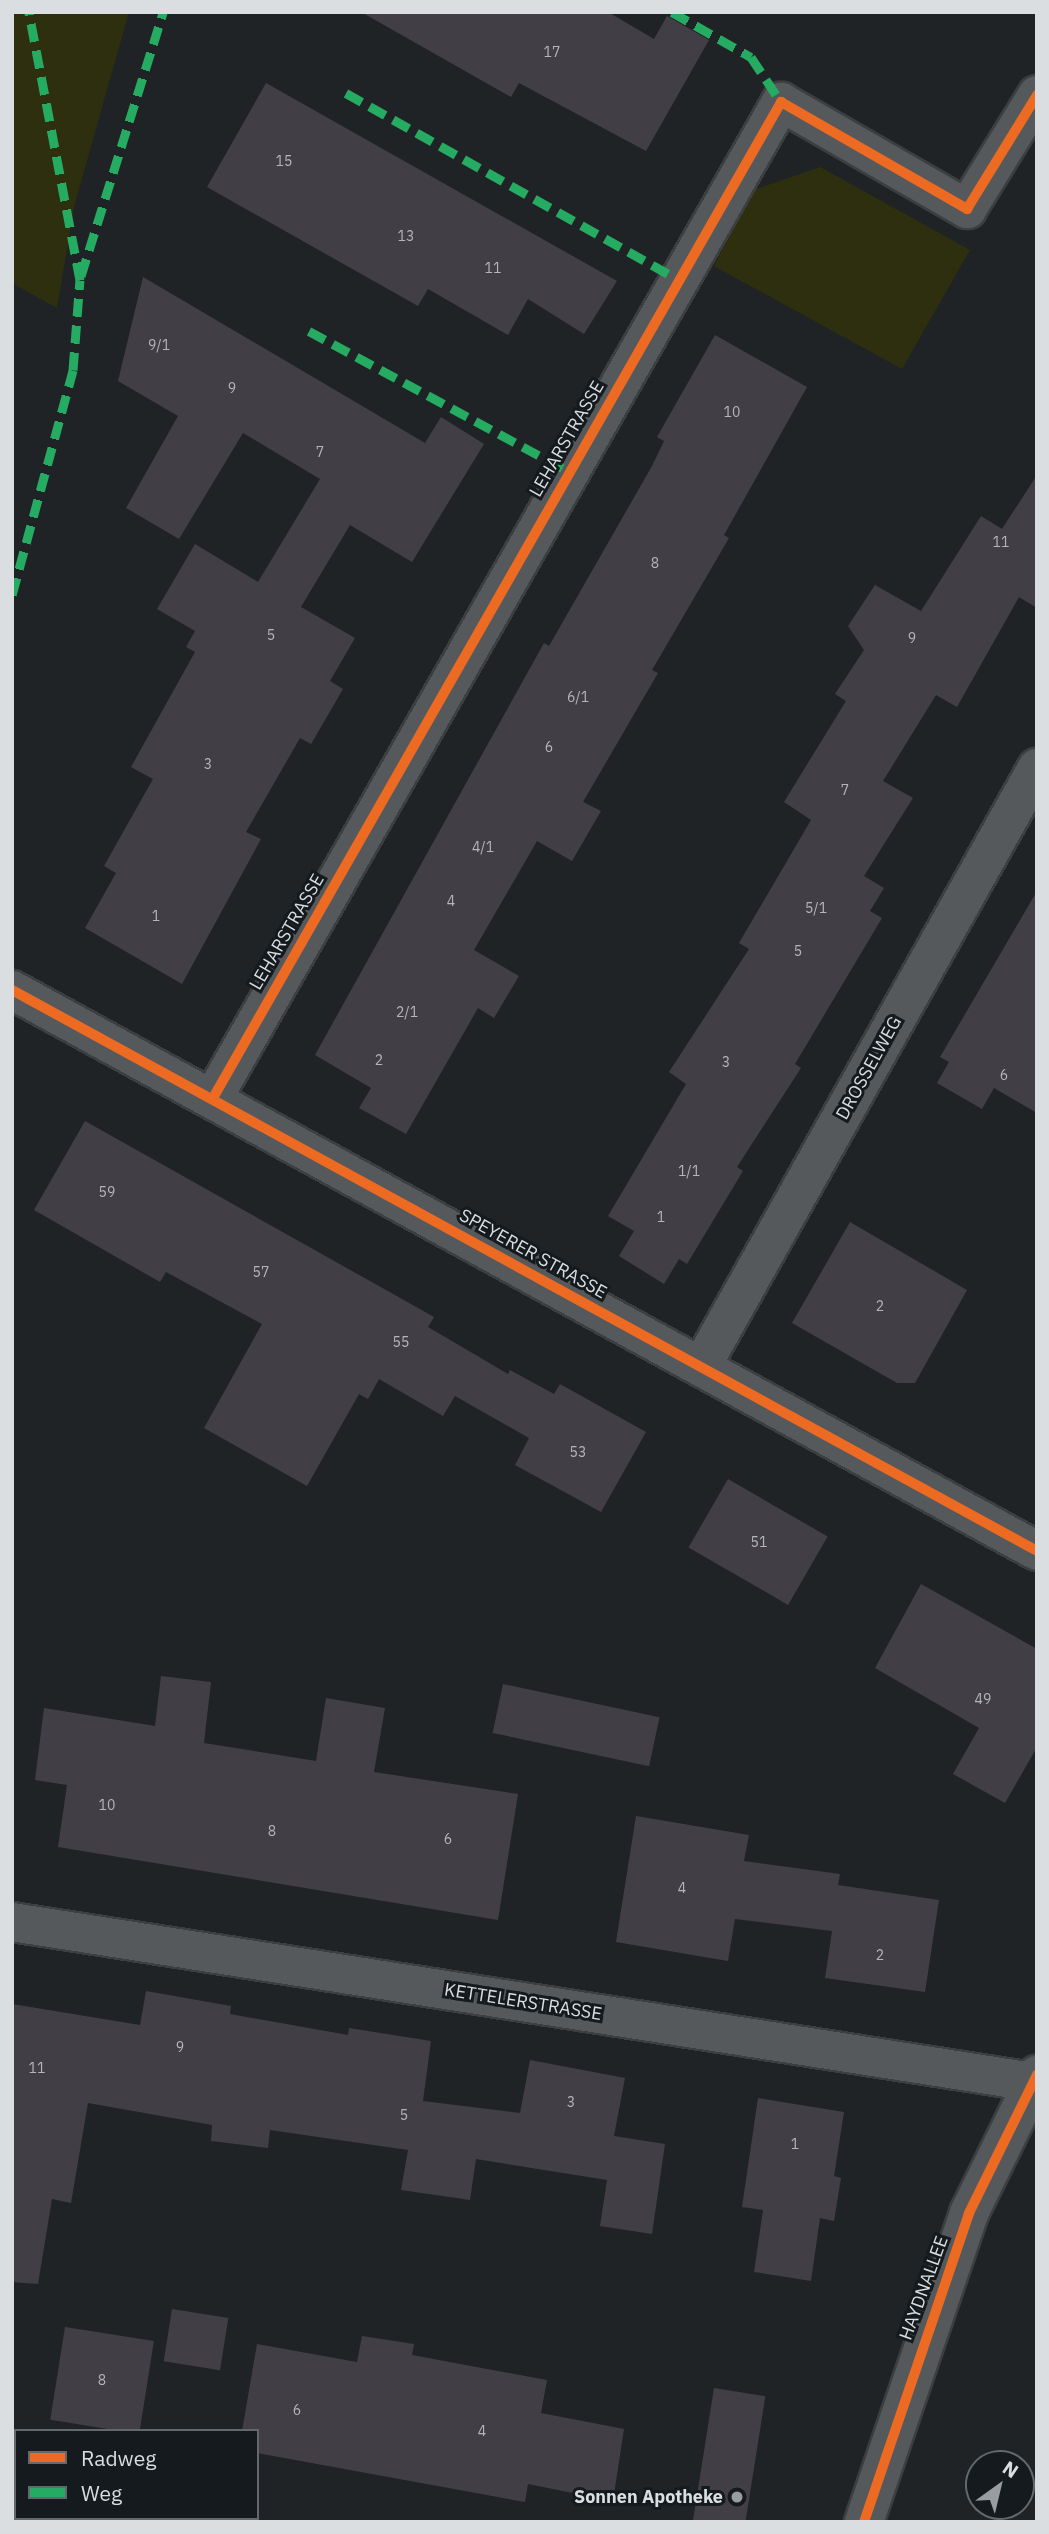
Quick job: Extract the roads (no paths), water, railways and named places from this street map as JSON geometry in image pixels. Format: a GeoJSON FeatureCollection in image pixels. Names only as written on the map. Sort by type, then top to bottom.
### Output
{"type":"FeatureCollection","features":[{"type":"Feature","properties":{"kind":"street","name":"LEHARSTRASSE"},"geometry":{"type":"LineString","coordinates":[[213,1098],[781,102],[967,209],[1037,95]]}},
{"type":"Feature","properties":{"kind":"street","name":"DROSSELWEG"},"geometry":{"type":"LineString","coordinates":[[701,1367],[1037,768]]}},
{"type":"Feature","properties":{"kind":"street","name":"SPEYERER STRASSE"},"geometry":{"type":"LineString","coordinates":[[12,990],[1037,1551]]}},
{"type":"Feature","properties":{"kind":"street","name":"KETTELERSTRASSE"},"geometry":{"type":"LineString","coordinates":[[12,1922],[1035,2078]]}},
{"type":"Feature","properties":{"kind":"street","name":"HAYDNALLEE"},"geometry":{"type":"LineString","coordinates":[[864,2522],[969,2213],[1035,2078]]}},
{"type":"Feature","properties":{"kind":"place","name":"Sonnen Apotheke"},"geometry":{"type":"Point","coordinates":[737,2497]}}]}
